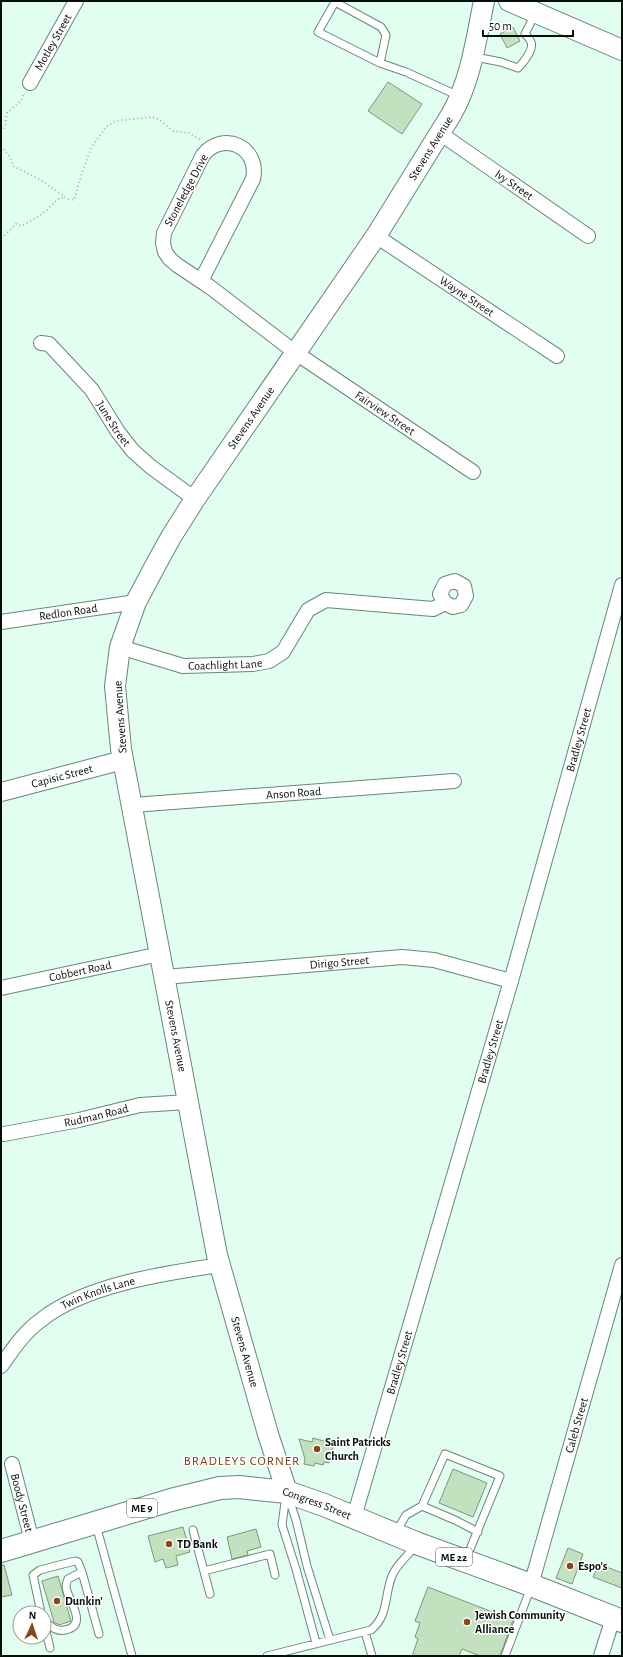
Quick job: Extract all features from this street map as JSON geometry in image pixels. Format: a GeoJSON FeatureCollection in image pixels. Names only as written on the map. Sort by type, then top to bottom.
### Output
{"type":"FeatureCollection","features":[{"type":"Feature","properties":{"kind":"main road","name":"Stevens Avenue"},"geometry":{"type":"LineString","coordinates":[[287,1492],[268,1434],[220,1265],[164,978],[133,805],[123,760],[118,728],[115,686],[120,647],[136,602],[171,537],[195,499],[376,236],[441,134],[461,98],[484,1]]}},
{"type":"Feature","properties":{"kind":"main road"},"geometry":{"type":"LineString","coordinates":[[508,1],[622,50]]}},
{"type":"Feature","properties":{"kind":"main road","name":"Congress Street"},"geometry":{"type":"LineString","coordinates":[[1,1550],[171,1500],[220,1488],[239,1487],[287,1492],[354,1517],[416,1543],[531,1585],[618,1620]]}},
{"type":"Feature","properties":{"kind":"street","name":"Motley Street"},"geometry":{"type":"LineString","coordinates":[[30,83],[76,1]]}},
{"type":"Feature","properties":{"kind":"street","name":"Ivy Street"},"geometry":{"type":"LineString","coordinates":[[441,134],[588,236]]}},
{"type":"Feature","properties":{"kind":"street","name":"Stoneledge Drive"},"geometry":{"type":"LineString","coordinates":[[201,281],[251,183],[254,174],[250,157],[240,146],[227,142],[211,147],[200,159],[165,229],[163,238],[164,248],[170,259],[296,353]]}},
{"type":"Feature","properties":{"kind":"street","name":"Wayne Street"},"geometry":{"type":"LineString","coordinates":[[376,236],[558,356]]}},
{"type":"Feature","properties":{"kind":"street","name":"June Street"},"geometry":{"type":"LineString","coordinates":[[41,343],[49,344],[92,390],[118,432],[133,450],[151,467],[195,499]]}},
{"type":"Feature","properties":{"kind":"street","name":"Fairview Street"},"geometry":{"type":"LineString","coordinates":[[296,353],[474,472]]}},
{"type":"Feature","properties":{"kind":"street","name":"Bradley Street"},"geometry":{"type":"LineString","coordinates":[[354,1517],[511,981],[622,585]]}},
{"type":"Feature","properties":{"kind":"street","name":"Coachlight Lane"},"geometry":{"type":"LineString","coordinates":[[120,647],[183,666],[253,664],[269,661],[283,652],[308,610],[326,600],[430,610],[436,609],[445,604]]}},
{"type":"Feature","properties":{"kind":"street","name":"Redlon Road"},"geometry":{"type":"LineString","coordinates":[[1,622],[136,602]]}},
{"type":"Feature","properties":{"kind":"street","name":"Capisic Street"},"geometry":{"type":"LineString","coordinates":[[1,792],[123,760]]}},
{"type":"Feature","properties":{"kind":"street","name":"Anson Road"},"geometry":{"type":"LineString","coordinates":[[133,805],[454,781]]}},
{"type":"Feature","properties":{"kind":"street","name":"Cobbert Road"},"geometry":{"type":"LineString","coordinates":[[1,988],[160,954]]}},
{"type":"Feature","properties":{"kind":"street","name":"Dirigo Street"},"geometry":{"type":"LineString","coordinates":[[164,978],[402,957],[434,960],[511,981]]}},
{"type":"Feature","properties":{"kind":"street","name":"Rudman Road"},"geometry":{"type":"LineString","coordinates":[[4,1134],[79,1120],[140,1105],[188,1102]]}},
{"type":"Feature","properties":{"kind":"street","name":"Twin Knolls Lane"},"geometry":{"type":"LineString","coordinates":[[1,1366],[25,1334],[42,1319],[70,1302],[120,1284],[172,1272],[220,1265]]}},
{"type":"Feature","properties":{"kind":"street","name":"Caleb Street"},"geometry":{"type":"LineString","coordinates":[[531,1585],[622,1265]]}},
{"type":"Feature","properties":{"kind":"street","name":"Boody Street"},"geometry":{"type":"LineString","coordinates":[[12,1464],[32,1541]]}},
{"type":"Feature","properties":{"kind":"street"},"geometry":{"type":"LineString","coordinates":[[601,1656],[618,1620]]}},
{"type":"Feature","properties":{"kind":"lane"},"geometry":{"type":"LineString","coordinates":[[380,63],[386,35],[381,27],[335,2],[318,32],[380,63],[406,72],[461,98]]}},
{"type":"Feature","properties":{"kind":"lane"},"geometry":{"type":"LineString","coordinates":[[472,56],[501,62],[518,68],[523,64],[532,46],[531,40],[525,34],[536,13]]}},
{"type":"Feature","properties":{"kind":"lane"},"geometry":{"type":"LineString","coordinates":[[395,1534],[406,1515],[422,1506],[445,1454],[500,1476],[465,1561]]}},
{"type":"Feature","properties":{"kind":"lane"},"geometry":{"type":"LineString","coordinates":[[287,1492],[296,1520],[307,1566],[330,1640]]}},
{"type":"Feature","properties":{"kind":"lane"},"geometry":{"type":"LineString","coordinates":[[287,1492],[282,1525],[296,1569],[316,1643]]}},
{"type":"Feature","properties":{"kind":"lane"},"geometry":{"type":"LineString","coordinates":[[422,1506],[478,1532]]}},
{"type":"Feature","properties":{"kind":"lane"},"geometry":{"type":"LineString","coordinates":[[96,1523],[132,1656]]}},
{"type":"Feature","properties":{"kind":"lane"},"geometry":{"type":"LineString","coordinates":[[193,1530],[210,1594]]}},
{"type":"Feature","properties":{"kind":"lane"},"geometry":{"type":"LineString","coordinates":[[267,1656],[371,1630],[378,1624],[386,1608],[391,1579],[400,1562],[410,1555],[416,1543]]}},
{"type":"Feature","properties":{"kind":"lane"},"geometry":{"type":"LineString","coordinates":[[204,1571],[270,1554],[276,1575]]}},
{"type":"Feature","properties":{"kind":"lane"},"geometry":{"type":"LineString","coordinates":[[40,1605],[33,1578],[35,1572],[75,1562],[80,1565],[99,1634]]}},
{"type":"Feature","properties":{"kind":"lane"},"geometry":{"type":"LineString","coordinates":[[52,1627],[59,1631],[68,1630],[77,1619],[76,1612],[66,1590],[66,1585],[68,1578],[82,1572]]}},
{"type":"Feature","properties":{"kind":"lane"},"geometry":{"type":"LineString","coordinates":[[505,1656],[531,1585]]}},
{"type":"Feature","properties":{"kind":"lane"},"geometry":{"type":"LineString","coordinates":[[365,1632],[372,1656]]}},
{"type":"Feature","properties":{"kind":"path"},"geometry":{"type":"LineString","coordinates":[[1,132],[5,125],[7,113],[21,100],[30,83]]}},
{"type":"Feature","properties":{"kind":"path"},"geometry":{"type":"LineString","coordinates":[[1,146],[10,157],[13,166],[32,175],[67,199],[74,200],[91,148],[106,127],[115,121],[138,117],[152,117],[160,120],[173,131],[189,133],[211,147]]}},
{"type":"Feature","properties":{"kind":"path"},"geometry":{"type":"LineString","coordinates":[[1,237],[4,237],[16,224],[22,226],[30,222],[48,209],[58,199],[65,197]]}},
{"type":"Feature","properties":{"kind":"building"},"geometry":{"type":"Polygon","coordinates":[[[513,27],[520,41],[507,48],[500,34],[513,27]]]}},
{"type":"Feature","properties":{"kind":"building"},"geometry":{"type":"Polygon","coordinates":[[[388,82],[422,104],[402,134],[368,111],[388,82]]]}},
{"type":"Feature","properties":{"kind":"building","name":"Saint Patricks Church"},"geometry":{"type":"Polygon","coordinates":[[[313,1438],[334,1444],[329,1463],[324,1462],[323,1465],[315,1463],[314,1466],[304,1464],[305,1459],[299,1439],[312,1442],[313,1438]]]}},
{"type":"Feature","properties":{"kind":"building"},"geometry":{"type":"Polygon","coordinates":[[[453,1469],[487,1483],[473,1517],[439,1503],[453,1469]]]}},
{"type":"Feature","properties":{"kind":"building","name":"TD Bank"},"geometry":{"type":"Polygon","coordinates":[[[183,1527],[190,1552],[176,1556],[178,1565],[166,1568],[163,1559],[155,1562],[148,1536],[183,1527]]]}},
{"type":"Feature","properties":{"kind":"building"},"geometry":{"type":"Polygon","coordinates":[[[256,1529],[261,1547],[247,1551],[248,1555],[232,1559],[227,1537],[256,1529]]]}},
{"type":"Feature","properties":{"kind":"building","name":"Espo's"},"geometry":{"type":"Polygon","coordinates":[[[568,1548],[583,1554],[572,1584],[556,1578],[568,1548]]]}},
{"type":"Feature","properties":{"kind":"building"},"geometry":{"type":"Polygon","coordinates":[[[599,1564],[622,1573],[622,1588],[593,1577],[599,1564]]]}},
{"type":"Feature","properties":{"kind":"building"},"geometry":{"type":"Polygon","coordinates":[[[1,1565],[4,1565],[12,1595],[1,1597],[1,1565]]]}},
{"type":"Feature","properties":{"kind":"building","name":"Dunkin'"},"geometry":{"type":"Polygon","coordinates":[[[58,1576],[71,1621],[59,1625],[54,1622],[52,1605],[49,1605],[42,1581],[58,1576]]]}},
{"type":"Feature","properties":{"kind":"building","name":"Jewish Community Alliance"},"geometry":{"type":"Polygon","coordinates":[[[428,1587],[513,1620],[500,1656],[480,1656],[462,1649],[459,1656],[412,1656],[418,1639],[415,1637],[420,1623],[415,1621],[428,1587]]]}},
{"type":"Feature","properties":{"kind":"place","name":"Saint Patricks Church"},"geometry":{"type":"Point","coordinates":[317,1449]}},
{"type":"Feature","properties":{"kind":"place","name":"TD Bank"},"geometry":{"type":"Point","coordinates":[169,1544]}},
{"type":"Feature","properties":{"kind":"place","name":"Espo's"},"geometry":{"type":"Point","coordinates":[570,1566]}},
{"type":"Feature","properties":{"kind":"place","name":"Dunkin'"},"geometry":{"type":"Point","coordinates":[57,1601]}},
{"type":"Feature","properties":{"kind":"place","name":"Jewish Community Alliance"},"geometry":{"type":"Point","coordinates":[467,1622]}},
{"type":"Feature","properties":{"kind":"district","name":"BRADLEYS CORNER"},"geometry":{"type":"Point","coordinates":[242,1461]}}]}
